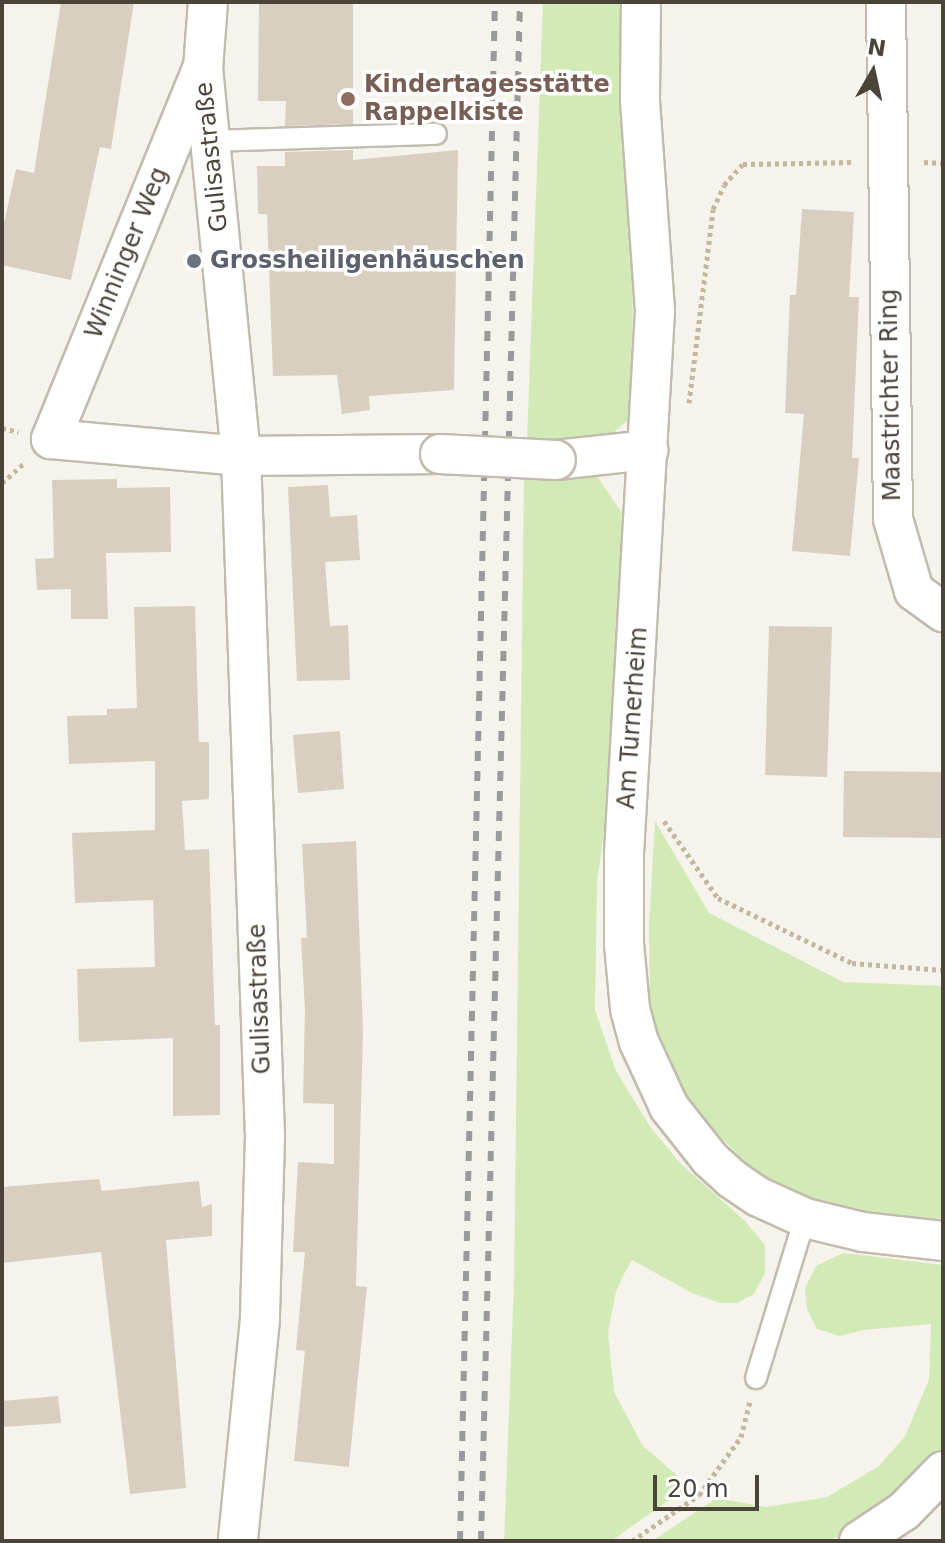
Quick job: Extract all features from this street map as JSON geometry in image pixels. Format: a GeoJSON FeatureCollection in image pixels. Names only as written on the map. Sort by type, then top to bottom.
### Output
{"type":"FeatureCollection","features":[{"type":"Feature","properties":{"kind":"street","name":"Gulisastraße"},"geometry":{"type":"LineString","coordinates":[[208,2],[203,68],[241,456],[265,1136],[260,1319],[238,1541]]}},
{"type":"Feature","properties":{"kind":"street","name":"Am Turnerheim"},"geometry":{"type":"LineString","coordinates":[[641,2],[640,101],[655,311],[624,853],[624,944],[630,1009],[652,1074],[669,1107],[690,1136],[732,1179],[759,1197],[805,1218],[863,1232],[943,1241]]}},
{"type":"Feature","properties":{"kind":"street","name":"Maastrichter Ring"},"geometry":{"type":"LineString","coordinates":[[886,2],[893,519],[914,591],[943,612]]}},
{"type":"Feature","properties":{"kind":"street","name":"Winninger Weg"},"geometry":{"type":"LineString","coordinates":[[203,68],[51,439],[241,456]]}},
{"type":"Feature","properties":{"kind":"street"},"geometry":{"type":"LineString","coordinates":[[241,456],[440,454],[556,460],[648,450]]}},
{"type":"Feature","properties":{"kind":"street"},"geometry":{"type":"LineString","coordinates":[[859,1541],[904,1511],[943,1471]]}},
{"type":"Feature","properties":{"kind":"lane"},"geometry":{"type":"LineString","coordinates":[[211,141],[436,134]]}},
{"type":"Feature","properties":{"kind":"lane"},"geometry":{"type":"LineString","coordinates":[[756,1378],[805,1218]]}},
{"type":"Feature","properties":{"kind":"path"},"geometry":{"type":"LineString","coordinates":[[687,411],[713,209],[724,185],[743,164],[887,161]]}},
{"type":"Feature","properties":{"kind":"path"},"geometry":{"type":"LineString","coordinates":[[664,820],[718,898],[852,963],[943,970]]}},
{"type":"Feature","properties":{"kind":"path"},"geometry":{"type":"LineString","coordinates":[[632,1541],[699,1495],[741,1437],[756,1378]]}},
{"type":"Feature","properties":{"kind":"green space"},"geometry":{"type":"Polygon","coordinates":[[[543,2],[621,2],[621,108],[633,268],[632,406],[628,420],[611,435],[557,444],[527,442],[543,2]]]}},
{"type":"Feature","properties":{"kind":"green space"},"geometry":{"type":"Polygon","coordinates":[[[524,473],[597,476],[626,519],[615,754],[597,882],[595,1010],[616,1071],[651,1128],[682,1165],[745,1221],[765,1245],[765,1273],[754,1294],[737,1303],[720,1303],[692,1293],[632,1260],[624,1274],[616,1292],[608,1332],[614,1392],[643,1446],[689,1486],[611,1541],[504,1541],[514,1282],[524,473]]]}},
{"type":"Feature","properties":{"kind":"green space"},"geometry":{"type":"Polygon","coordinates":[[[655,821],[709,913],[843,982],[943,986],[943,1218],[921,1220],[859,1212],[801,1197],[751,1167],[701,1118],[671,1070],[650,1010],[649,925],[655,821]]]}},
{"type":"Feature","properties":{"kind":"green space"},"geometry":{"type":"Polygon","coordinates":[[[843,1253],[943,1265],[943,1446],[935,1461],[845,1534],[827,1541],[652,1541],[717,1498],[766,1507],[827,1497],[879,1466],[905,1436],[929,1380],[931,1324],[863,1330],[840,1336],[817,1329],[807,1309],[805,1288],[816,1266],[843,1253]]]}},
{"type":"Feature","properties":{"kind":"building"},"geometry":{"type":"Polygon","coordinates":[[[61,2],[134,2],[111,149],[100,147],[71,280],[2,265],[2,232],[16,169],[34,173],[61,2]]]}},
{"type":"Feature","properties":{"kind":"building"},"geometry":{"type":"Polygon","coordinates":[[[259,2],[353,2],[353,124],[285,126],[286,101],[258,101],[259,2]]]}},
{"type":"Feature","properties":{"kind":"building"},"geometry":{"type":"Polygon","coordinates":[[[353,150],[353,160],[458,150],[454,390],[369,396],[370,410],[342,414],[337,375],[273,376],[267,214],[258,214],[257,166],[285,166],[285,152],[353,150]]]}},
{"type":"Feature","properties":{"kind":"building"},"geometry":{"type":"Polygon","coordinates":[[[802,209],[854,212],[849,297],[859,297],[852,458],[859,458],[850,556],[792,551],[804,414],[785,413],[790,295],[796,295],[802,209]]]}},
{"type":"Feature","properties":{"kind":"building"},"geometry":{"type":"Polygon","coordinates":[[[117,479],[117,488],[170,487],[171,552],[106,553],[108,619],[71,619],[71,589],[37,590],[35,559],[54,558],[52,480],[117,479]]]}},
{"type":"Feature","properties":{"kind":"building"},"geometry":{"type":"Polygon","coordinates":[[[328,485],[330,517],[357,515],[360,560],[325,562],[330,626],[348,625],[350,680],[297,681],[288,487],[328,485]]]}},
{"type":"Feature","properties":{"kind":"building"},"geometry":{"type":"Polygon","coordinates":[[[195,606],[199,742],[209,742],[209,799],[182,801],[185,850],[209,849],[215,1025],[220,1025],[220,1115],[173,1116],[173,1038],[79,1042],[77,969],[155,967],[153,900],[75,903],[72,833],[155,830],[155,761],[69,764],[67,716],[107,715],[107,709],[137,708],[134,607],[195,606]]]}},
{"type":"Feature","properties":{"kind":"building"},"geometry":{"type":"Polygon","coordinates":[[[769,626],[832,627],[827,777],[765,775],[769,626]]]}},
{"type":"Feature","properties":{"kind":"building"},"geometry":{"type":"Polygon","coordinates":[[[340,731],[344,789],[298,793],[293,735],[340,731]]]}},
{"type":"Feature","properties":{"kind":"building"},"geometry":{"type":"Polygon","coordinates":[[[844,771],[943,772],[943,838],[843,837],[844,771]]]}},
{"type":"Feature","properties":{"kind":"building"},"geometry":{"type":"Polygon","coordinates":[[[356,841],[363,1033],[356,1286],[367,1287],[349,1467],[294,1461],[305,1351],[296,1350],[305,1252],[293,1252],[298,1162],[334,1164],[334,1104],[303,1103],[305,1010],[301,938],[307,938],[302,844],[356,841]]]}},
{"type":"Feature","properties":{"kind":"building"},"geometry":{"type":"Polygon","coordinates":[[[99,1179],[102,1191],[199,1181],[202,1207],[212,1204],[212,1236],[166,1240],[186,1488],[130,1494],[101,1252],[2,1263],[2,1187],[99,1179]]]}},
{"type":"Feature","properties":{"kind":"building"},"geometry":{"type":"Polygon","coordinates":[[[58,1396],[61,1423],[2,1427],[2,1401],[58,1396]]]}},
{"type":"Feature","properties":{"kind":"railway"},"geometry":{"type":"LineString","coordinates":[[460,1541],[495,2]]}},
{"type":"Feature","properties":{"kind":"railway"},"geometry":{"type":"LineString","coordinates":[[481,1541],[520,2]]}},
{"type":"Feature","properties":{"kind":"place","name":"Kindertagesstätte Rappelkiste"},"geometry":{"type":"Point","coordinates":[348,99]}},
{"type":"Feature","properties":{"kind":"place","name":"Grossheiligenhäuschen"},"geometry":{"type":"Point","coordinates":[194,261]}}]}
